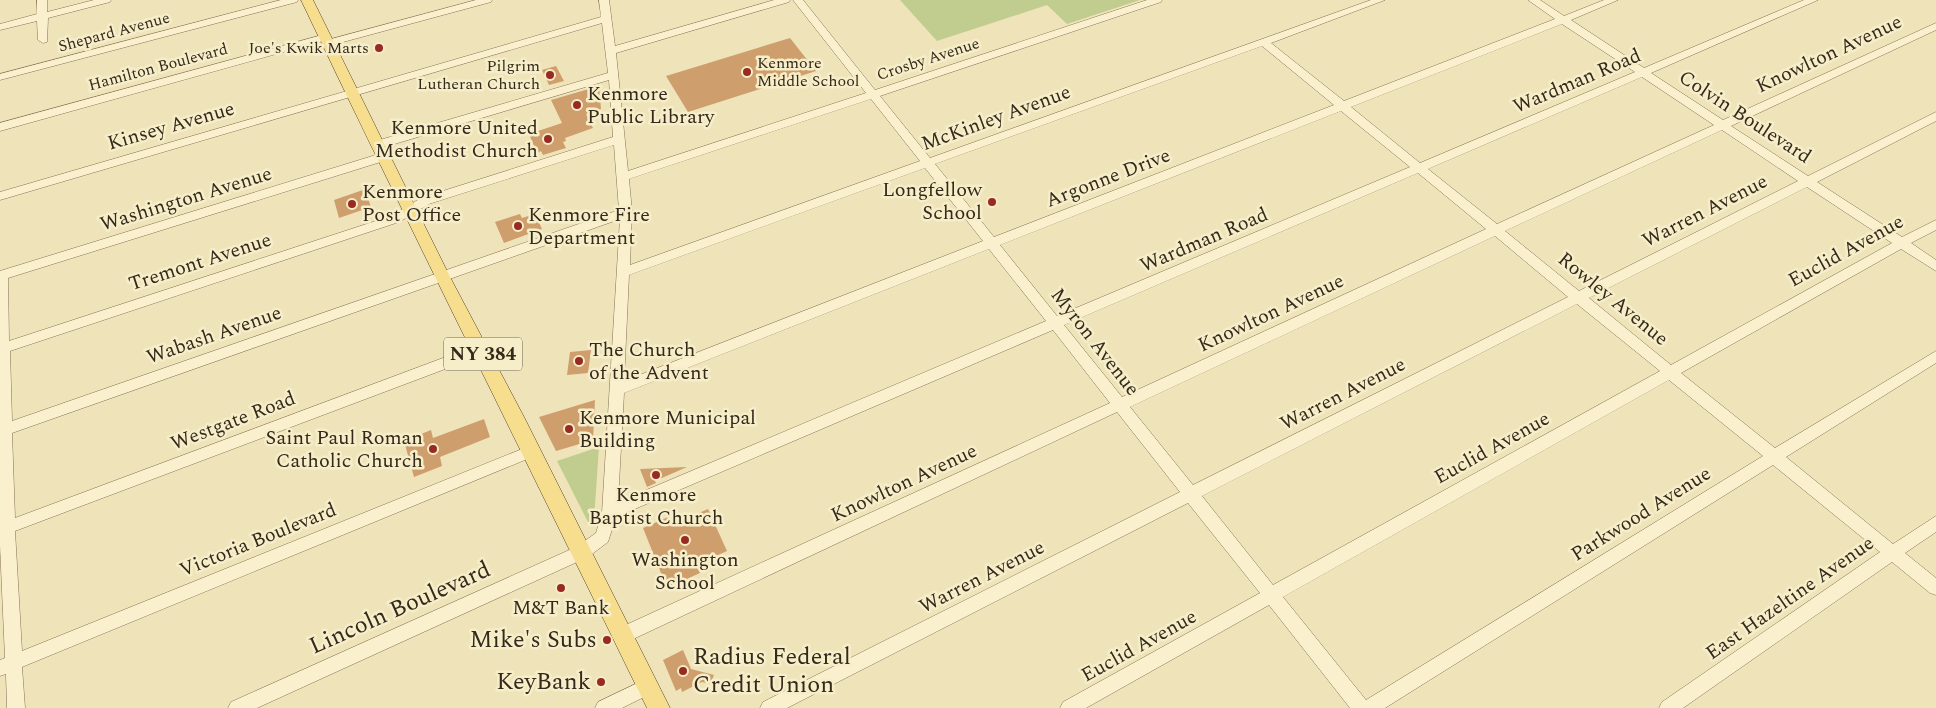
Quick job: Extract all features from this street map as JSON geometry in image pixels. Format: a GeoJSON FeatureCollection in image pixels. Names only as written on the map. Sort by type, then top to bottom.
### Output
{"type":"FeatureCollection","features":[{"type":"Feature","properties":{"kind":"main road","name":"NY 384"},"geometry":{"type":"LineString","coordinates":[[307,0],[442,277],[532,451],[659,708]]}},
{"type":"Feature","properties":{"kind":"street"},"geometry":{"type":"LineString","coordinates":[[42,0],[43,40]]}},
{"type":"Feature","properties":{"kind":"street"},"geometry":{"type":"LineString","coordinates":[[0,27],[106,0]]}},
{"type":"Feature","properties":{"kind":"street","name":"Shepard Avenue"},"geometry":{"type":"LineString","coordinates":[[0,77],[293,0]]}},
{"type":"Feature","properties":{"kind":"street","name":"Hamilton Boulevard"},"geometry":{"type":"LineString","coordinates":[[0,127],[327,40],[487,0]]}},
{"type":"Feature","properties":{"kind":"street","name":"Lincoln Boulevard"},"geometry":{"type":"LineString","coordinates":[[237,708],[582,552],[602,537],[610,513],[626,212],[604,0]]}},
{"type":"Feature","properties":{"kind":"street"},"geometry":{"type":"LineString","coordinates":[[610,51],[785,0]]}},
{"type":"Feature","properties":{"kind":"street","name":"Myron Avenue"},"geometry":{"type":"LineString","coordinates":[[798,0],[1361,708]]}},
{"type":"Feature","properties":{"kind":"street","name":"Crosby Avenue"},"geometry":{"type":"LineString","coordinates":[[623,177],[1157,0]]}},
{"type":"Feature","properties":{"kind":"street","name":"McKinley Avenue"},"geometry":{"type":"LineString","coordinates":[[624,272],[1380,0]]}},
{"type":"Feature","properties":{"kind":"street","name":"Colvin Boulevard"},"geometry":{"type":"LineString","coordinates":[[1533,0],[1936,266]]}},
{"type":"Feature","properties":{"kind":"street","name":"Argonne Drive"},"geometry":{"type":"LineString","coordinates":[[616,390],[1613,0]]}},
{"type":"Feature","properties":{"kind":"street","name":"Wardman Road"},"geometry":{"type":"LineString","coordinates":[[610,513],[1813,0]]}},
{"type":"Feature","properties":{"kind":"street","name":"Kinsey Avenue"},"geometry":{"type":"LineString","coordinates":[[0,196],[606,19]]}},
{"type":"Feature","properties":{"kind":"street","name":"Knowlton Avenue"},"geometry":{"type":"LineString","coordinates":[[623,635],[1936,26]]}},
{"type":"Feature","properties":{"kind":"street","name":"Rowley Avenue"},"geometry":{"type":"LineString","coordinates":[[1264,42],[1936,588]]}},
{"type":"Feature","properties":{"kind":"street"},"geometry":{"type":"LineString","coordinates":[[380,151],[613,75]]}},
{"type":"Feature","properties":{"kind":"street","name":"Warren Avenue"},"geometry":{"type":"LineString","coordinates":[[769,708],[1936,116]]}},
{"type":"Feature","properties":{"kind":"street","name":"Tremont Avenue"},"geometry":{"type":"LineString","coordinates":[[2,348],[396,219],[425,201],[619,139]]}},
{"type":"Feature","properties":{"kind":"street","name":"Washington Avenue"},"geometry":{"type":"LineString","coordinates":[[0,276],[380,151]]}},
{"type":"Feature","properties":{"kind":"street","name":"Wabash Avenue"},"geometry":{"type":"LineString","coordinates":[[2,430],[626,212]]}},
{"type":"Feature","properties":{"kind":"street","name":"Euclid Avenue"},"geometry":{"type":"LineString","coordinates":[[1069,708],[1936,224]]}},
{"type":"Feature","properties":{"kind":"street"},"geometry":{"type":"LineString","coordinates":[[0,276],[3,528],[7,666],[16,708]]}},
{"type":"Feature","properties":{"kind":"street","name":"Westgate Road"},"geometry":{"type":"LineString","coordinates":[[3,528],[480,350]]}},
{"type":"Feature","properties":{"kind":"street","name":"Parkwood Avenue"},"geometry":{"type":"LineString","coordinates":[[1369,708],[1936,356]]}},
{"type":"Feature","properties":{"kind":"street","name":"Victoria Boulevard"},"geometry":{"type":"LineString","coordinates":[[7,666],[532,451]]}},
{"type":"Feature","properties":{"kind":"street","name":"East Hazeltine Avenue"},"geometry":{"type":"LineString","coordinates":[[1668,708],[1936,522]]}},
{"type":"Feature","properties":{"kind":"street"},"geometry":{"type":"LineString","coordinates":[[604,708],[648,686]]}},
{"type":"Feature","properties":{"kind":"green space"},"geometry":{"type":"Polygon","coordinates":[[[900,0],[1140,0],[1067,24],[1047,5],[937,41],[900,0]]]}},
{"type":"Feature","properties":{"kind":"green space"},"geometry":{"type":"Polygon","coordinates":[[[599,447],[594,520],[588,522],[557,461],[599,447]]]}},
{"type":"Feature","properties":{"kind":"building","name":"Kenmore Middle School"},"geometry":{"type":"Polygon","coordinates":[[[790,38],[816,71],[688,112],[666,76],[790,38]]]}},
{"type":"Feature","properties":{"kind":"building","name":"Pilgrim Lutheran Church"},"geometry":{"type":"Polygon","coordinates":[[[556,66],[564,81],[549,85],[542,70],[556,66]]]}},
{"type":"Feature","properties":{"kind":"building"},"geometry":{"type":"Polygon","coordinates":[[[599,86],[601,109],[586,114],[593,128],[565,138],[566,141],[563,142],[566,148],[543,155],[541,151],[537,153],[529,134],[562,123],[551,100],[599,86]]]}},
{"type":"Feature","properties":{"kind":"building","name":"Kenmore Post Office"},"geometry":{"type":"Polygon","coordinates":[[[363,190],[364,196],[367,195],[371,207],[339,218],[334,200],[363,190]]]}},
{"type":"Feature","properties":{"kind":"building","name":"Kenmore Fire Department"},"geometry":{"type":"Polygon","coordinates":[[[520,214],[522,218],[535,214],[542,229],[504,243],[495,222],[520,214]]]}},
{"type":"Feature","properties":{"kind":"building","name":"The Church of the Advent"},"geometry":{"type":"Polygon","coordinates":[[[591,350],[588,373],[567,375],[570,352],[591,350]]]}},
{"type":"Feature","properties":{"kind":"building","name":"Kenmore Municipal Building"},"geometry":{"type":"Polygon","coordinates":[[[595,400],[593,440],[556,451],[539,417],[595,400]]]}},
{"type":"Feature","properties":{"kind":"building","name":"Saint Paul Roman Catholic Church"},"geometry":{"type":"Polygon","coordinates":[[[484,419],[490,437],[440,457],[442,466],[414,477],[404,441],[431,430],[433,438],[484,419]]]}},
{"type":"Feature","properties":{"kind":"building","name":"Kenmore Baptist Church"},"geometry":{"type":"Polygon","coordinates":[[[687,467],[655,481],[656,483],[647,487],[640,469],[687,467]]]}},
{"type":"Feature","properties":{"kind":"building","name":"Washington School"},"geometry":{"type":"Polygon","coordinates":[[[708,509],[727,551],[696,565],[700,573],[667,588],[643,528],[675,514],[678,522],[708,509]]]}},
{"type":"Feature","properties":{"kind":"building","name":"Radius Federal Credit Union"},"geometry":{"type":"Polygon","coordinates":[[[683,650],[691,669],[714,675],[710,684],[702,682],[682,692],[681,688],[676,691],[663,660],[683,650]]]}},
{"type":"Feature","properties":{"kind":"place","name":"Joe's Kwik Marts"},"geometry":{"type":"Point","coordinates":[379,48]}},
{"type":"Feature","properties":{"kind":"place","name":"Kenmore Middle School"},"geometry":{"type":"Point","coordinates":[747,72]}},
{"type":"Feature","properties":{"kind":"place","name":"Pilgrim Lutheran Church"},"geometry":{"type":"Point","coordinates":[550,75]}},
{"type":"Feature","properties":{"kind":"place","name":"Kenmore Public Library"},"geometry":{"type":"Point","coordinates":[577,105]}},
{"type":"Feature","properties":{"kind":"place","name":"Kenmore United Methodist Church"},"geometry":{"type":"Point","coordinates":[548,139]}},
{"type":"Feature","properties":{"kind":"place","name":"Longfellow School"},"geometry":{"type":"Point","coordinates":[992,202]}},
{"type":"Feature","properties":{"kind":"place","name":"Kenmore Post Office"},"geometry":{"type":"Point","coordinates":[352,204]}},
{"type":"Feature","properties":{"kind":"place","name":"Kenmore Fire Department"},"geometry":{"type":"Point","coordinates":[518,226]}},
{"type":"Feature","properties":{"kind":"place","name":"The Church of the Advent"},"geometry":{"type":"Point","coordinates":[579,361]}},
{"type":"Feature","properties":{"kind":"place","name":"Kenmore Municipal Building"},"geometry":{"type":"Point","coordinates":[569,429]}},
{"type":"Feature","properties":{"kind":"place","name":"Saint Paul Roman Catholic Church"},"geometry":{"type":"Point","coordinates":[433,449]}},
{"type":"Feature","properties":{"kind":"place","name":"Kenmore Baptist Church"},"geometry":{"type":"Point","coordinates":[656,475]}},
{"type":"Feature","properties":{"kind":"place","name":"Washington School"},"geometry":{"type":"Point","coordinates":[685,540]}},
{"type":"Feature","properties":{"kind":"place","name":"M&T Bank"},"geometry":{"type":"Point","coordinates":[561,588]}},
{"type":"Feature","properties":{"kind":"place","name":"Mike's Subs"},"geometry":{"type":"Point","coordinates":[607,640]}},
{"type":"Feature","properties":{"kind":"place","name":"Radius Federal Credit Union"},"geometry":{"type":"Point","coordinates":[683,671]}},
{"type":"Feature","properties":{"kind":"place","name":"KeyBank"},"geometry":{"type":"Point","coordinates":[601,682]}}]}
